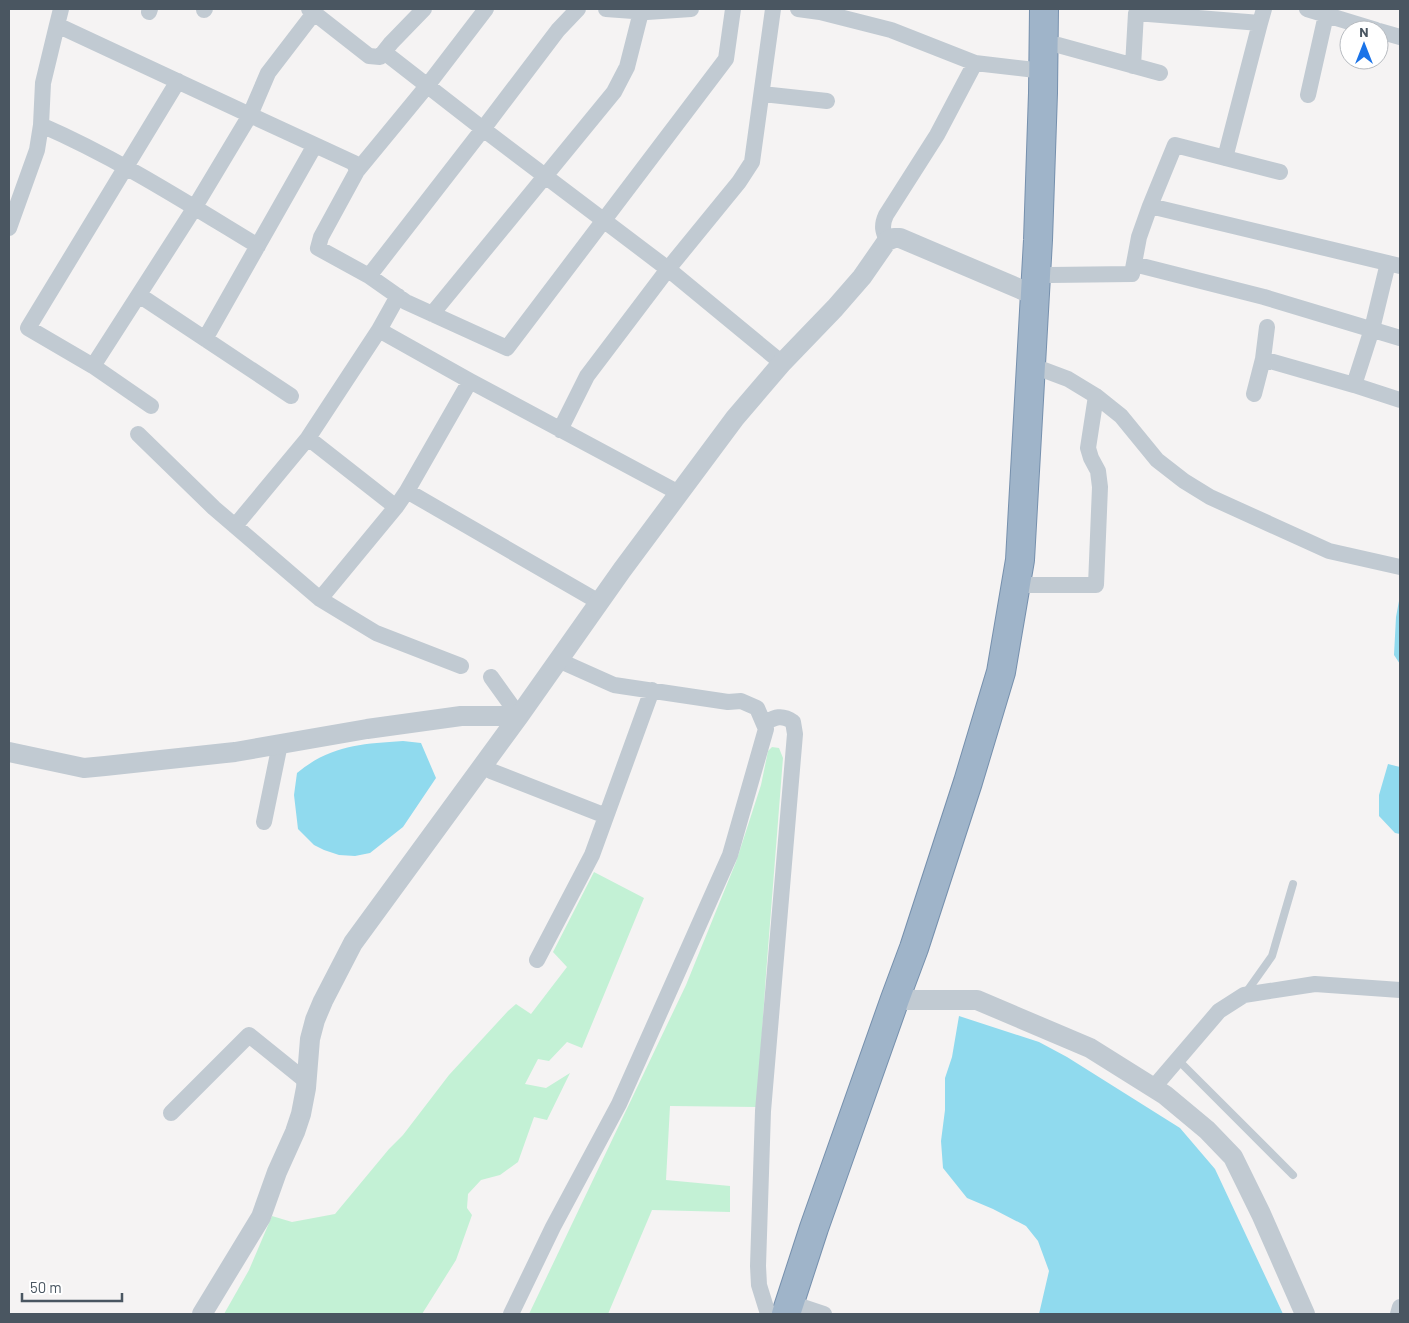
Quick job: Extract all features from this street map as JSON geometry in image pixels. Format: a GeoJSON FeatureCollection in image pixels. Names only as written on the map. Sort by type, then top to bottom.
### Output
{"type":"FeatureCollection","features":[{"type":"Feature","properties":{"kind":"highway"},"geometry":{"type":"LineString","coordinates":[[803,1312],[814,1228],[902,1000],[914,948],[945,855],[998,681],[1010,628],[1023,586],[1039,485],[1044,370],[1042,285],[1044,9]]}},
{"type":"Feature","properties":{"kind":"highway"},"geometry":{"type":"LineString","coordinates":[[1023,586],[1021,540],[1042,285],[1058,44],[1058,9]]}},
{"type":"Feature","properties":{"kind":"street"},"geometry":{"type":"LineString","coordinates":[[9,228],[37,150],[44,83],[60,9]]}},
{"type":"Feature","properties":{"kind":"street"},"geometry":{"type":"LineString","coordinates":[[486,9],[427,86],[357,171],[321,237],[318,248],[432,314],[507,348],[726,59],[733,9]]}},
{"type":"Feature","properties":{"kind":"street"},"geometry":{"type":"LineString","coordinates":[[369,276],[558,30],[578,9]]}},
{"type":"Feature","properties":{"kind":"street"},"geometry":{"type":"LineString","coordinates":[[606,9],[641,12],[691,9]]}},
{"type":"Feature","properties":{"kind":"street"},"geometry":{"type":"LineString","coordinates":[[560,430],[587,376],[668,268],[739,182],[752,162],[773,9]]}},
{"type":"Feature","properties":{"kind":"street"},"geometry":{"type":"LineString","coordinates":[[798,9],[820,12],[891,30],[975,63],[1044,70]]}},
{"type":"Feature","properties":{"kind":"street"},"geometry":{"type":"LineString","coordinates":[[1307,9],[1343,20]]}},
{"type":"Feature","properties":{"kind":"street"},"geometry":{"type":"LineString","coordinates":[[93,366],[194,208],[250,115],[268,72],[311,11],[369,56],[380,57],[417,11]]}},
{"type":"Feature","properties":{"kind":"street"},"geometry":{"type":"LineString","coordinates":[[432,314],[614,92],[627,67],[641,12]]}},
{"type":"Feature","properties":{"kind":"street"},"geometry":{"type":"LineString","coordinates":[[1133,66],[1136,13],[1262,16],[1225,158]]}},
{"type":"Feature","properties":{"kind":"street"},"geometry":{"type":"LineString","coordinates":[[1308,95],[1326,15]]}},
{"type":"Feature","properties":{"kind":"street"},"geometry":{"type":"LineString","coordinates":[[57,25],[354,163],[357,171]]}},
{"type":"Feature","properties":{"kind":"street"},"geometry":{"type":"LineString","coordinates":[[1058,44],[1160,74]]}},
{"type":"Feature","properties":{"kind":"street"},"geometry":{"type":"LineString","coordinates":[[384,52],[483,130],[668,268],[782,363]]}},
{"type":"Feature","properties":{"kind":"street"},"geometry":{"type":"LineString","coordinates":[[888,241],[882,224],[886,215],[937,135],[975,63]]}},
{"type":"Feature","properties":{"kind":"street"},"geometry":{"type":"LineString","coordinates":[[151,406],[93,366],[28,328],[178,81]]}},
{"type":"Feature","properties":{"kind":"street"},"geometry":{"type":"LineString","coordinates":[[762,94],[827,101]]}},
{"type":"Feature","properties":{"kind":"street"},"geometry":{"type":"LineString","coordinates":[[41,125],[66,135],[126,166],[258,246]]}},
{"type":"Feature","properties":{"kind":"street"},"geometry":{"type":"LineString","coordinates":[[205,339],[316,145]]}},
{"type":"Feature","properties":{"kind":"street"},"geometry":{"type":"LineString","coordinates":[[202,1314],[260,1217],[298,1123],[306,1081],[310,1039],[315,1020],[353,943],[483,766],[599,602],[735,418],[782,363],[835,308],[888,241],[900,238],[1042,285],[1132,274],[1139,237],[1175,145],[1280,172]]}},
{"type":"Feature","properties":{"kind":"street"},"geometry":{"type":"LineString","coordinates":[[1150,206],[1394,264],[1354,385]]}},
{"type":"Feature","properties":{"kind":"street"},"geometry":{"type":"LineString","coordinates":[[1134,264],[1264,296],[1400,338]]}},
{"type":"Feature","properties":{"kind":"street"},"geometry":{"type":"LineString","coordinates":[[139,295],[291,396]]}},
{"type":"Feature","properties":{"kind":"street"},"geometry":{"type":"LineString","coordinates":[[235,526],[308,438],[379,330],[398,296]]}},
{"type":"Feature","properties":{"kind":"street"},"geometry":{"type":"LineString","coordinates":[[1254,394],[1263,359],[1267,327]]}},
{"type":"Feature","properties":{"kind":"street"},"geometry":{"type":"LineString","coordinates":[[379,330],[679,493]]}},
{"type":"Feature","properties":{"kind":"street"},"geometry":{"type":"LineString","coordinates":[[1263,359],[1400,400]]}},
{"type":"Feature","properties":{"kind":"street"},"geometry":{"type":"LineString","coordinates":[[1044,370],[1068,379],[1096,396],[1121,416],[1157,460],[1184,481],[1210,497],[1330,551],[1400,567]]}},
{"type":"Feature","properties":{"kind":"street"},"geometry":{"type":"LineString","coordinates":[[320,599],[396,507],[470,381]]}},
{"type":"Feature","properties":{"kind":"street"},"geometry":{"type":"LineString","coordinates":[[1023,586],[1096,585],[1100,487],[1098,471],[1088,448],[1096,396]]}},
{"type":"Feature","properties":{"kind":"street"},"geometry":{"type":"LineString","coordinates":[[138,434],[214,508],[320,599],[376,633],[461,666]]}},
{"type":"Feature","properties":{"kind":"street"},"geometry":{"type":"LineString","coordinates":[[308,438],[396,507]]}},
{"type":"Feature","properties":{"kind":"street"},"geometry":{"type":"LineString","coordinates":[[407,491],[599,602]]}},
{"type":"Feature","properties":{"kind":"street"},"geometry":{"type":"LineString","coordinates":[[511,1314],[553,1227],[618,1104],[730,856],[766,729],[757,708],[741,701],[728,702],[614,685],[558,660]]}},
{"type":"Feature","properties":{"kind":"street"},"geometry":{"type":"LineString","coordinates":[[491,677],[519,716]]}},
{"type":"Feature","properties":{"kind":"street"},"geometry":{"type":"LineString","coordinates":[[537,960],[592,855],[652,690]]}},
{"type":"Feature","properties":{"kind":"street"},"geometry":{"type":"LineString","coordinates":[[9,752],[84,768],[234,752],[367,729],[461,716],[519,716]]}},
{"type":"Feature","properties":{"kind":"street"},"geometry":{"type":"LineString","coordinates":[[764,723],[775,717],[786,717],[793,722],[795,734],[763,1112],[758,1266],[759,1285],[768,1314]]}},
{"type":"Feature","properties":{"kind":"street"},"geometry":{"type":"LineString","coordinates":[[264,822],[280,744]]}},
{"type":"Feature","properties":{"kind":"street"},"geometry":{"type":"LineString","coordinates":[[483,766],[491,771],[606,816]]}},
{"type":"Feature","properties":{"kind":"street"},"geometry":{"type":"LineString","coordinates":[[1154,1087],[1219,1011],[1244,995],[1315,984],[1400,990]]}},
{"type":"Feature","properties":{"kind":"street"},"geometry":{"type":"LineString","coordinates":[[902,1000],[977,1000],[1090,1048],[1165,1094],[1207,1130],[1233,1157],[1261,1214],[1305,1314]]}},
{"type":"Feature","properties":{"kind":"street"},"geometry":{"type":"LineString","coordinates":[[172,1113],[249,1035],[306,1081]]}},
{"type":"Feature","properties":{"kind":"street"},"geometry":{"type":"LineString","coordinates":[[1398,1314],[1400,1307]]}},
{"type":"Feature","properties":{"kind":"lane"},"geometry":{"type":"LineString","coordinates":[[1244,995],[1272,956],[1293,884]]}},
{"type":"Feature","properties":{"kind":"lane"},"geometry":{"type":"LineString","coordinates":[[1178,1060],[1293,1175]]}},
{"type":"Feature","properties":{"kind":"green space"},"geometry":{"type":"Polygon","coordinates":[[[772,747],[779,748],[783,758],[757,1107],[670,1106],[666,1180],[730,1186],[730,1212],[652,1210],[608,1314],[529,1314],[686,985],[736,862],[761,785],[768,751],[772,747]]]}},
{"type":"Feature","properties":{"kind":"green space"},"geometry":{"type":"Polygon","coordinates":[[[594,872],[644,898],[582,1048],[567,1042],[549,1061],[538,1059],[525,1084],[546,1088],[570,1073],[547,1120],[534,1117],[518,1162],[500,1175],[481,1180],[468,1194],[467,1208],[472,1215],[456,1260],[422,1314],[224,1314],[249,1270],[272,1216],[292,1222],[335,1214],[403,1135],[449,1075],[508,1011],[516,1004],[531,1014],[567,967],[553,952],[594,872]]]}},
{"type":"Feature","properties":{"kind":"water"},"geometry":{"type":"Polygon","coordinates":[[[1399,601],[1400,664],[1394,655],[1396,617],[1399,601]]]}},
{"type":"Feature","properties":{"kind":"water"},"geometry":{"type":"Polygon","coordinates":[[[403,741],[421,743],[436,778],[403,827],[370,853],[355,856],[339,855],[324,850],[314,845],[298,829],[294,795],[297,773],[334,751],[360,745],[403,741]]]}},
{"type":"Feature","properties":{"kind":"water"},"geometry":{"type":"Polygon","coordinates":[[[1388,764],[1400,767],[1400,834],[1395,833],[1379,816],[1379,795],[1388,764]]]}},
{"type":"Feature","properties":{"kind":"water"},"geometry":{"type":"Polygon","coordinates":[[[959,1016],[1039,1042],[1067,1057],[1180,1128],[1215,1169],[1283,1314],[1039,1314],[1049,1271],[1038,1241],[1026,1226],[967,1198],[943,1168],[941,1141],[945,1110],[945,1078],[952,1057],[959,1016]]]}}]}
